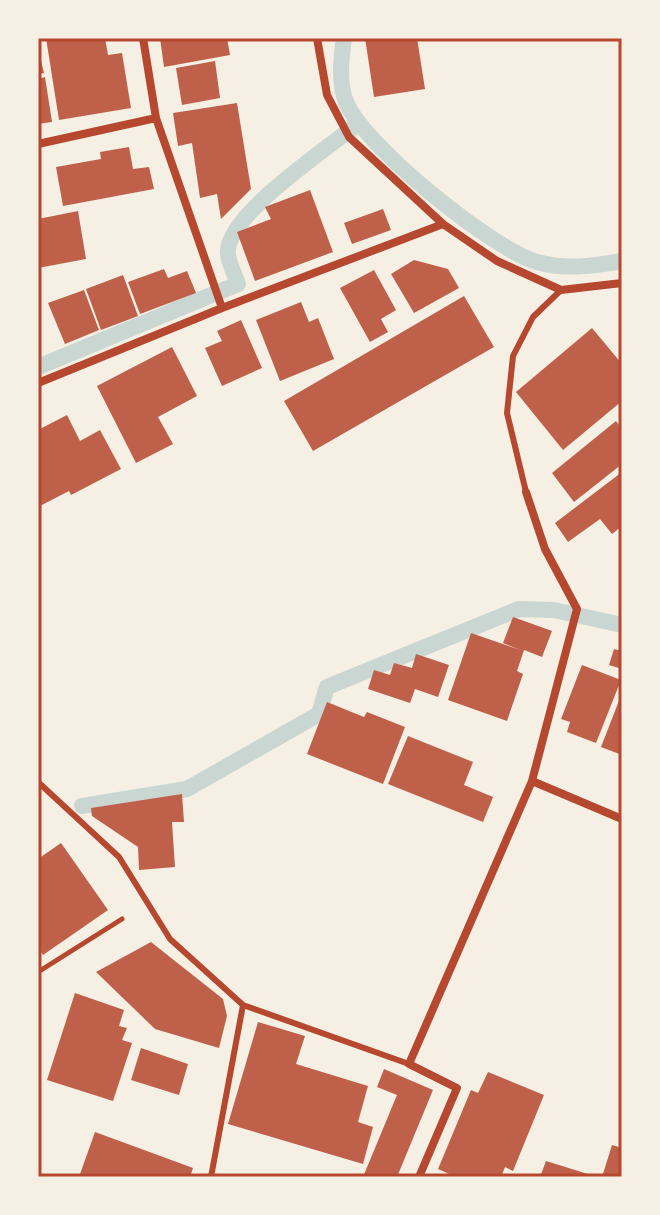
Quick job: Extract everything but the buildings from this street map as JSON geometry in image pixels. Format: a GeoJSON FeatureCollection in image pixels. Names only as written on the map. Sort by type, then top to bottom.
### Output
{"type":"FeatureCollection","features":[{"type":"Feature","properties":{"kind":"street"},"geometry":{"type":"LineString","coordinates":[[143,38],[156,118],[222,308]]}},
{"type":"Feature","properties":{"kind":"street"},"geometry":{"type":"LineString","coordinates":[[317,38],[327,95],[349,137],[443,224],[497,261],[561,290],[622,283]]}},
{"type":"Feature","properties":{"kind":"street"},"geometry":{"type":"LineString","coordinates":[[38,144],[156,118]]}},
{"type":"Feature","properties":{"kind":"street"},"geometry":{"type":"LineString","coordinates":[[38,383],[222,308],[443,224]]}},
{"type":"Feature","properties":{"kind":"street"},"geometry":{"type":"LineString","coordinates":[[419,1177],[457,1088],[409,1064],[532,781],[577,609],[545,549],[526,492]]}},
{"type":"Feature","properties":{"kind":"street"},"geometry":{"type":"LineString","coordinates":[[532,781],[622,819]]}},
{"type":"Feature","properties":{"kind":"lane"},"geometry":{"type":"LineString","coordinates":[[526,492],[507,413],[513,356],[533,317],[561,290]]}},
{"type":"Feature","properties":{"kind":"lane"},"geometry":{"type":"LineString","coordinates":[[38,782],[119,857],[170,939],[243,1005],[409,1064]]}},
{"type":"Feature","properties":{"kind":"lane"},"geometry":{"type":"LineString","coordinates":[[211,1177],[243,1005]]}},
{"type":"Feature","properties":{"kind":"path"},"geometry":{"type":"LineString","coordinates":[[38,972],[147,904]]}},
{"type":"Feature","properties":{"kind":"waterway"},"geometry":{"type":"LineString","coordinates":[[344,38],[341,80],[347,104],[378,145],[432,194],[491,238],[537,262],[569,267],[622,261]]}},
{"type":"Feature","properties":{"kind":"waterway"},"geometry":{"type":"LineString","coordinates":[[38,367],[238,284],[228,254],[231,239],[242,221],[280,184],[357,124]]}},
{"type":"Feature","properties":{"kind":"waterway"},"geometry":{"type":"LineString","coordinates":[[82,806],[187,789],[319,714],[327,687],[519,609],[554,610],[622,625]]}}]}
